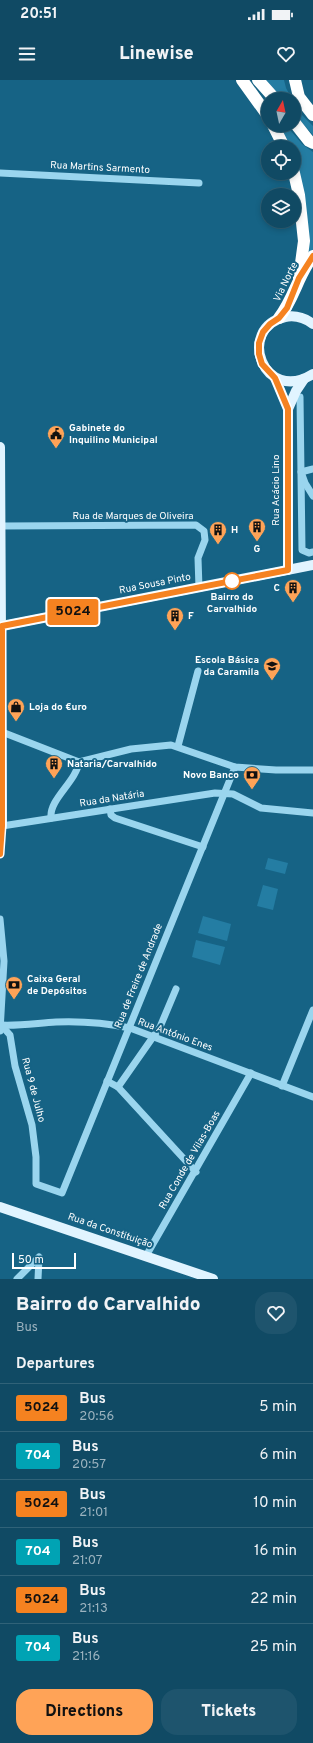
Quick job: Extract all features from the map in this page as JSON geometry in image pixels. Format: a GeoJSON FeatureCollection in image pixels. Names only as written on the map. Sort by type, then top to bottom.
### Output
{"type":"FeatureCollection","features":[{"type":"Feature","properties":{"kind":"highway"},"geometry":{"type":"LineString","coordinates":[[242,80],[261,105]]}},
{"type":"Feature","properties":{"kind":"highway"},"geometry":{"type":"LineString","coordinates":[[258,80],[269,92]]}},
{"type":"Feature","properties":{"kind":"highway"},"geometry":{"type":"LineString","coordinates":[[295,80],[299,97],[313,116]]}},
{"type":"Feature","properties":{"kind":"highway"},"geometry":{"type":"LineString","coordinates":[[301,131],[309,141],[313,143]]}},
{"type":"Feature","properties":{"kind":"highway"},"geometry":{"type":"LineString","coordinates":[[296,180],[299,195],[304,241],[299,278]]}},
{"type":"Feature","properties":{"kind":"highway","name":"Via Norte"},"geometry":{"type":"LineString","coordinates":[[279,318],[287,308],[299,278],[313,256]]}},
{"type":"Feature","properties":{"kind":"main road"},"geometry":{"type":"LineString","coordinates":[[279,318],[289,316],[299,317],[313,324]]}},
{"type":"Feature","properties":{"kind":"main road","name":"Rua Acácio Lino"},"geometry":{"type":"LineString","coordinates":[[279,318],[270,324],[263,332],[259,343],[259,354],[262,364],[275,378],[288,409],[288,570]]}},
{"type":"Feature","properties":{"kind":"main road"},"geometry":{"type":"LineString","coordinates":[[275,378],[287,382],[309,377]]}},
{"type":"Feature","properties":{"kind":"main road","name":"Rua Acácio Lino"},"geometry":{"type":"LineString","coordinates":[[288,409],[296,392],[309,377]]}},
{"type":"Feature","properties":{"kind":"main road"},"geometry":{"type":"LineString","coordinates":[[0,447],[2,626],[1,826]]}},
{"type":"Feature","properties":{"kind":"main road","name":"Rua Sousa Pinto"},"geometry":{"type":"LineString","coordinates":[[2,626],[313,565]]}},
{"type":"Feature","properties":{"kind":"main road","name":"Rua da Constituição"},"geometry":{"type":"LineString","coordinates":[[0,1207],[213,1279]]}},
{"type":"Feature","properties":{"kind":"street","name":"Rua Martins Sarmento"},"geometry":{"type":"LineString","coordinates":[[0,174],[199,183]]}},
{"type":"Feature","properties":{"kind":"street"},"geometry":{"type":"LineString","coordinates":[[300,398],[302,550],[309,553],[313,552]]}},
{"type":"Feature","properties":{"kind":"street"},"geometry":{"type":"LineString","coordinates":[[301,472],[313,469]]}},
{"type":"Feature","properties":{"kind":"street"},"geometry":{"type":"LineString","coordinates":[[301,472],[305,483],[313,496]]}},
{"type":"Feature","properties":{"kind":"street","name":"Rua de Marques de Oliveira"},"geometry":{"type":"LineString","coordinates":[[1,526],[196,525],[204,531],[205,540],[198,558],[198,588]]}},
{"type":"Feature","properties":{"kind":"street"},"geometry":{"type":"LineString","coordinates":[[178,746],[198,671]]}},
{"type":"Feature","properties":{"kind":"street"},"geometry":{"type":"LineString","coordinates":[[2,732],[79,762],[131,749],[171,745],[178,746],[220,763],[236,767],[276,770],[313,770]]}},
{"type":"Feature","properties":{"kind":"street"},"geometry":{"type":"LineString","coordinates":[[51,818],[52,808],[76,773],[79,762]]}},
{"type":"Feature","properties":{"kind":"street","name":"Rua de Freire de Andrade"},"geometry":{"type":"LineString","coordinates":[[62,1193],[236,767]]}},
{"type":"Feature","properties":{"kind":"street"},"geometry":{"type":"LineString","coordinates":[[226,792],[241,797],[261,808],[313,813]]}},
{"type":"Feature","properties":{"kind":"street","name":"Rua da Natária"},"geometry":{"type":"LineString","coordinates":[[1,826],[226,792]]}},
{"type":"Feature","properties":{"kind":"street"},"geometry":{"type":"LineString","coordinates":[[110,809],[111,815],[115,818],[203,846]]}},
{"type":"Feature","properties":{"kind":"street"},"geometry":{"type":"LineString","coordinates":[[0,854],[1,826]]}},
{"type":"Feature","properties":{"kind":"street"},"geometry":{"type":"LineString","coordinates":[[0,919],[4,961],[0,1028]]}},
{"type":"Feature","properties":{"kind":"street"},"geometry":{"type":"LineString","coordinates":[[118,1087],[153,1037],[169,1007],[176,989]]}},
{"type":"Feature","properties":{"kind":"street"},"geometry":{"type":"LineString","coordinates":[[282,1086],[313,1010]]}},
{"type":"Feature","properties":{"kind":"street","name":"Rua António Enes"},"geometry":{"type":"LineString","coordinates":[[0,1028],[77,1022],[130,1028],[313,1097]]}},
{"type":"Feature","properties":{"kind":"street","name":"Rua 9 de Julho"},"geometry":{"type":"LineString","coordinates":[[0,1028],[10,1035],[15,1066],[32,1125],[36,1157],[36,1184],[62,1193]]}},
{"type":"Feature","properties":{"kind":"street","name":"Rua Conde de Vilas-Boas"},"geometry":{"type":"LineString","coordinates":[[146,1256],[196,1172],[251,1073]]}},
{"type":"Feature","properties":{"kind":"street"},"geometry":{"type":"LineString","coordinates":[[107,1081],[118,1087],[196,1172]]}},
{"type":"Feature","properties":{"kind":"street"},"geometry":{"type":"LineString","coordinates":[[18,1279],[40,1257],[38,1279]]}},
{"type":"Feature","properties":{"kind":"shaded area"},"geometry":{"type":"Polygon","coordinates":[[[266,80],[284,80],[288,92],[276,92],[266,80]]]}},
{"type":"Feature","properties":{"kind":"shaded area"},"geometry":{"type":"Polygon","coordinates":[[[301,114],[313,126],[313,135],[301,122],[301,114]]]}},
{"type":"Feature","properties":{"kind":"shaded area"},"geometry":{"type":"Polygon","coordinates":[[[282,132],[292,132],[299,140],[286,140],[282,132]]]}},
{"type":"Feature","properties":{"kind":"shaded area"},"geometry":{"type":"Polygon","coordinates":[[[301,143],[313,152],[313,250],[306,259],[301,188],[301,143]]]}},
{"type":"Feature","properties":{"kind":"shaded area"},"geometry":{"type":"Polygon","coordinates":[[[268,858],[288,863],[285,874],[265,869],[268,858]]]}},
{"type":"Feature","properties":{"kind":"shaded area"},"geometry":{"type":"Polygon","coordinates":[[[263,885],[278,889],[273,910],[257,906],[263,885]]]}},
{"type":"Feature","properties":{"kind":"shaded area"},"geometry":{"type":"Polygon","coordinates":[[[203,916],[231,924],[227,941],[198,933],[203,916]]]}},
{"type":"Feature","properties":{"kind":"shaded area"},"geometry":{"type":"Polygon","coordinates":[[[196,940],[225,947],[220,965],[192,957],[196,940]]]}},
{"type":"Feature","properties":{"kind":"bus line","name":"5024"},"geometry":{"type":"LineString","coordinates":[[0,854],[2,826],[2,626],[288,570],[288,409],[275,378],[262,364],[259,354],[259,343],[263,332],[270,324],[279,318],[287,308],[299,278],[313,256]]}},
{"type":"Feature","properties":{"kind":"place","name":"Gabinete do Inquilino Municipal"},"geometry":{"type":"Point","coordinates":[56,449]}},
{"type":"Feature","properties":{"kind":"place","name":"G"},"geometry":{"type":"Point","coordinates":[257,542]}},
{"type":"Feature","properties":{"kind":"place","name":"H"},"geometry":{"type":"Point","coordinates":[218,545]}},
{"type":"Feature","properties":{"kind":"place","name":"Bairro do Carvalhido"},"geometry":{"type":"Point","coordinates":[232,581]}},
{"type":"Feature","properties":{"kind":"place","name":"C"},"geometry":{"type":"Point","coordinates":[293,603]}},
{"type":"Feature","properties":{"kind":"place","name":"F"},"geometry":{"type":"Point","coordinates":[175,631]}},
{"type":"Feature","properties":{"kind":"place","name":"Escola Básica da Caramila"},"geometry":{"type":"Point","coordinates":[272,681]}},
{"type":"Feature","properties":{"kind":"place","name":"Loja do €uro"},"geometry":{"type":"Point","coordinates":[16,722]}},
{"type":"Feature","properties":{"kind":"place","name":"Nataria/Carvalhido"},"geometry":{"type":"Point","coordinates":[54,779]}},
{"type":"Feature","properties":{"kind":"place","name":"Novo Banco"},"geometry":{"type":"Point","coordinates":[252,790]}},
{"type":"Feature","properties":{"kind":"place","name":"Caixa Geral de Depósitos"},"geometry":{"type":"Point","coordinates":[14,1000]}}]}
